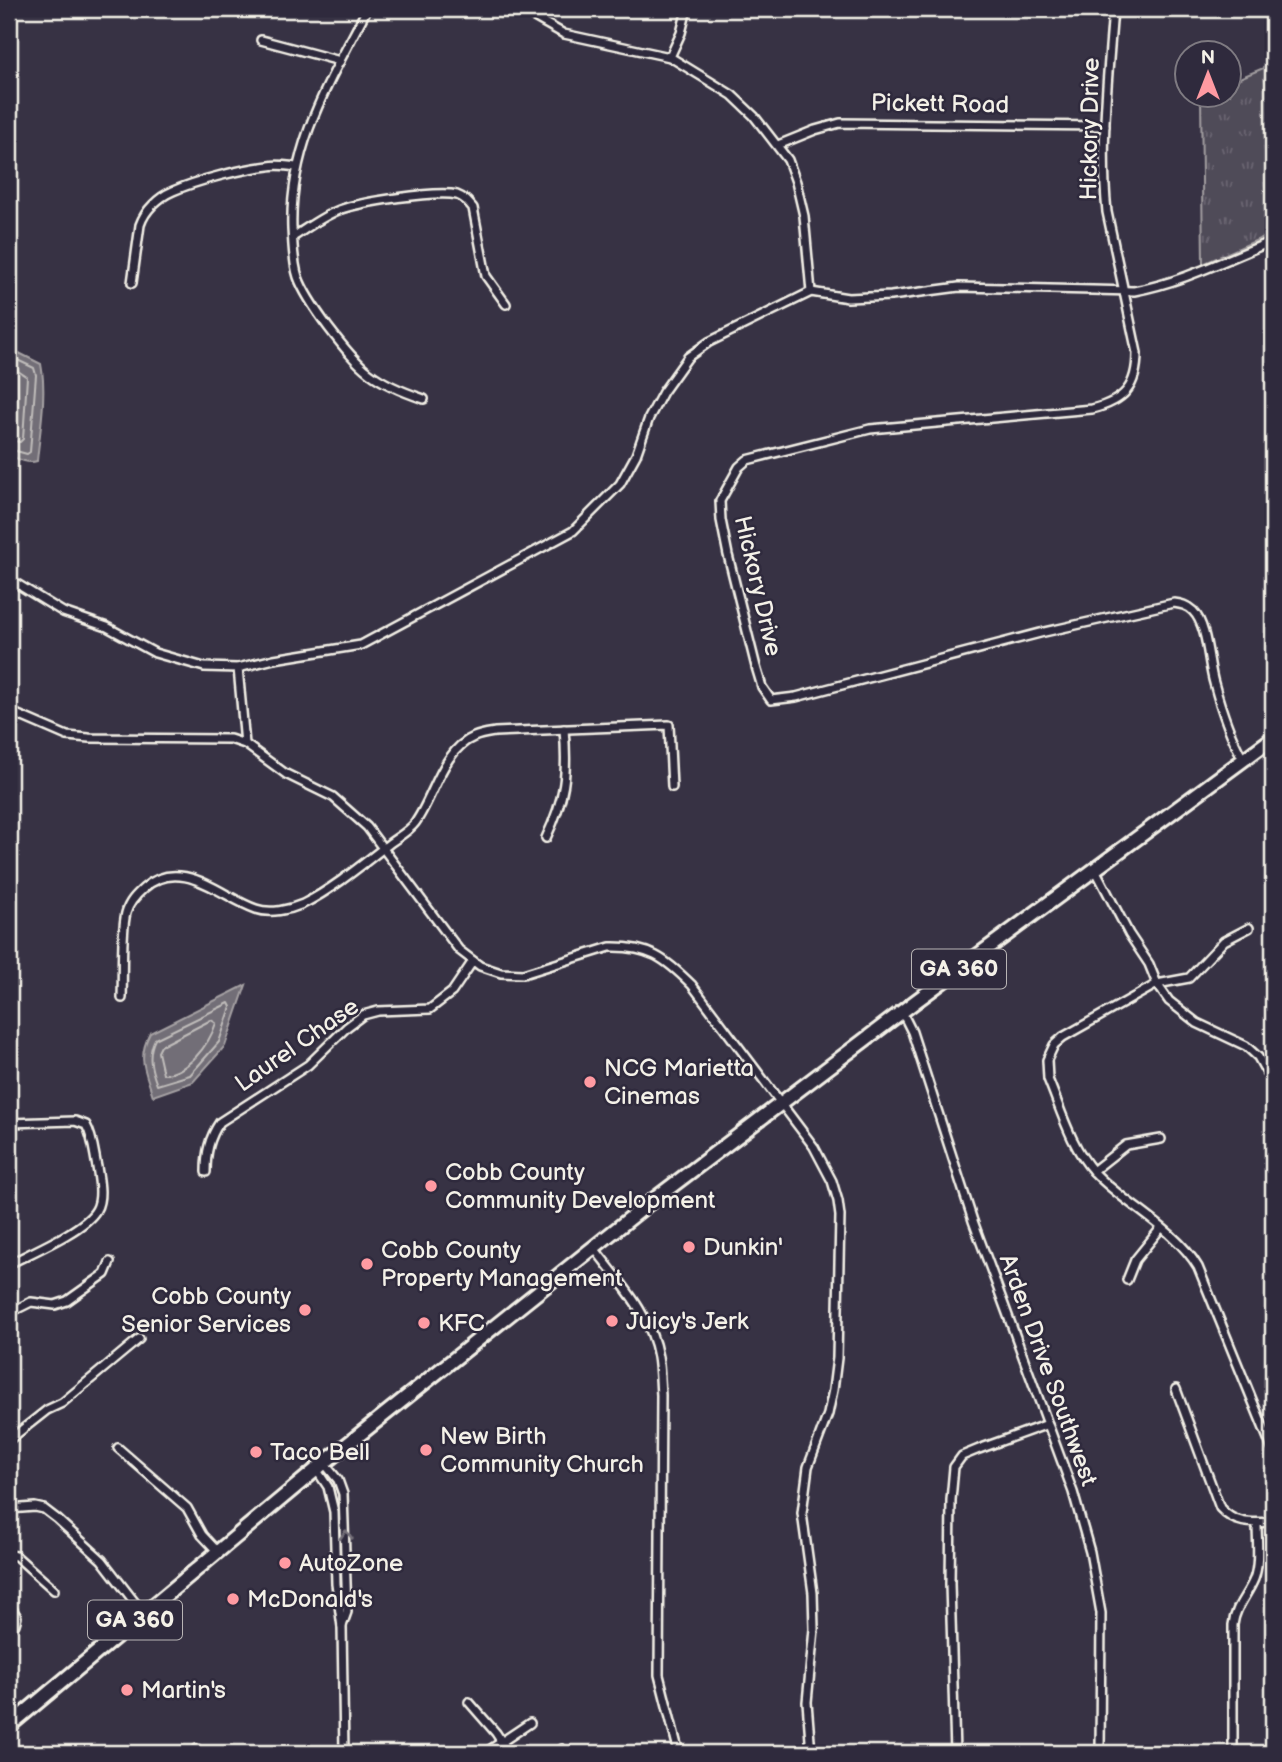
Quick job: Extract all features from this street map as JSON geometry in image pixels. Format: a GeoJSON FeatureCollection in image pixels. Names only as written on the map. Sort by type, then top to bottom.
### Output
{"type":"FeatureCollection","features":[{"type":"Feature","properties":{"kind":"main road","name":"GA 360"},"geometry":{"type":"LineString","coordinates":[[11,1719],[320,1466],[594,1248],[902,1012],[1273,738]]}},
{"type":"Feature","properties":{"kind":"street"},"geometry":{"type":"LineString","coordinates":[[367,9],[304,139],[296,167],[293,237],[298,276],[322,319],[348,354],[376,380],[392,389],[424,399]]}},
{"type":"Feature","properties":{"kind":"street"},"geometry":{"type":"LineString","coordinates":[[520,9],[564,34],[670,57],[732,95],[754,116],[788,160],[804,216],[811,292]]}},
{"type":"Feature","properties":{"kind":"street"},"geometry":{"type":"LineString","coordinates":[[670,57],[681,33],[687,9]]}},
{"type":"Feature","properties":{"kind":"street","name":"Hickory Drive"},"geometry":{"type":"LineString","coordinates":[[1113,9],[1105,126],[1105,190],[1137,353],[1137,365],[1124,396],[1092,409],[870,429],[747,460],[739,467],[720,502],[721,520],[756,667],[766,696],[771,700],[1174,603],[1184,604],[1195,612],[1204,634],[1213,682],[1243,759]]}},
{"type":"Feature","properties":{"kind":"street"},"geometry":{"type":"LineString","coordinates":[[261,40],[340,61]]}},
{"type":"Feature","properties":{"kind":"street","name":"Pickett Road"},"geometry":{"type":"LineString","coordinates":[[778,145],[840,123],[1105,126]]}},
{"type":"Feature","properties":{"kind":"street"},"geometry":{"type":"LineString","coordinates":[[132,283],[140,225],[143,216],[159,199],[172,191],[271,165],[296,167]]}},
{"type":"Feature","properties":{"kind":"street"},"geometry":{"type":"LineString","coordinates":[[293,237],[336,211],[365,202],[420,196],[460,196],[473,208],[486,276],[506,304]]}},
{"type":"Feature","properties":{"kind":"street"},"geometry":{"type":"LineString","coordinates":[[9,579],[63,612],[107,627],[155,653],[204,667],[238,668],[274,659],[361,645],[573,531],[620,484],[636,455],[649,418],[663,392],[688,357],[709,342],[811,292],[848,298],[891,296],[959,286],[1124,292],[1156,287],[1223,263],[1273,241]]}},
{"type":"Feature","properties":{"kind":"street"},"geometry":{"type":"LineString","coordinates":[[238,668],[245,744]]}},
{"type":"Feature","properties":{"kind":"street"},"geometry":{"type":"LineString","coordinates":[[9,712],[67,736],[230,740],[245,744],[286,774],[333,797],[367,827],[459,950],[480,966],[501,973],[523,974],[610,947],[625,947],[647,950],[667,961],[692,985],[821,1158],[836,1192],[841,1216],[833,1390],[828,1414],[808,1467],[802,1513],[813,1593],[814,1629],[807,1702],[811,1753]]}},
{"type":"Feature","properties":{"kind":"street"},"geometry":{"type":"LineString","coordinates":[[122,998],[125,915],[131,900],[147,885],[175,874],[194,878],[256,909],[270,911],[302,904],[324,891],[414,824],[449,762],[460,747],[474,737],[495,732],[669,725],[672,787]]}},
{"type":"Feature","properties":{"kind":"street"},"geometry":{"type":"LineString","coordinates":[[546,838],[560,809],[565,784],[567,762],[564,729]]}},
{"type":"Feature","properties":{"kind":"street"},"geometry":{"type":"LineString","coordinates":[[1095,868],[1129,934],[1169,1001],[1187,1016],[1254,1052],[1273,1084]]}},
{"type":"Feature","properties":{"kind":"street"},"geometry":{"type":"LineString","coordinates":[[1249,928],[1224,941],[1189,978],[1157,984],[1063,1037],[1054,1045],[1047,1060],[1048,1079],[1078,1149],[1093,1171],[1184,1248],[1198,1267],[1273,1451]]}},
{"type":"Feature","properties":{"kind":"street","name":"Laurel Chase"},"geometry":{"type":"LineString","coordinates":[[206,1172],[211,1136],[220,1122],[308,1065],[363,1015],[430,1009],[452,992],[474,961]]}},
{"type":"Feature","properties":{"kind":"street","name":"Arden Drive Southwest"},"geometry":{"type":"LineString","coordinates":[[902,1012],[912,1032],[974,1222],[1073,1492],[1090,1552],[1101,1613],[1100,1753]]}},
{"type":"Feature","properties":{"kind":"street"},"geometry":{"type":"LineString","coordinates":[[9,1123],[75,1121],[86,1125],[93,1143],[100,1192],[96,1210],[88,1219],[9,1264]]}},
{"type":"Feature","properties":{"kind":"street"},"geometry":{"type":"LineString","coordinates":[[1093,1171],[1126,1145],[1161,1139]]}},
{"type":"Feature","properties":{"kind":"street"},"geometry":{"type":"LineString","coordinates":[[1127,1280],[1135,1260],[1161,1228]]}},
{"type":"Feature","properties":{"kind":"street"},"geometry":{"type":"LineString","coordinates":[[594,1248],[631,1296],[647,1322],[657,1354],[661,1395],[659,1675],[679,1753]]}},
{"type":"Feature","properties":{"kind":"street"},"geometry":{"type":"LineString","coordinates":[[9,1313],[31,1302],[55,1305],[67,1301],[105,1274],[110,1262]]}},
{"type":"Feature","properties":{"kind":"street"},"geometry":{"type":"LineString","coordinates":[[9,1440],[47,1410],[62,1404],[139,1339]]}},
{"type":"Feature","properties":{"kind":"street"},"geometry":{"type":"LineString","coordinates":[[1176,1390],[1220,1508],[1228,1517],[1241,1522],[1273,1522]]}},
{"type":"Feature","properties":{"kind":"street"},"geometry":{"type":"LineString","coordinates":[[955,1753],[950,1584],[954,1467],[962,1457],[979,1449],[1048,1424]]}},
{"type":"Feature","properties":{"kind":"street"},"geometry":{"type":"LineString","coordinates":[[118,1448],[187,1508],[202,1535],[218,1552]]}},
{"type":"Feature","properties":{"kind":"street"},"geometry":{"type":"LineString","coordinates":[[320,1466],[334,1512],[336,1584],[342,1627],[344,1753]]}},
{"type":"Feature","properties":{"kind":"street"},"geometry":{"type":"LineString","coordinates":[[320,1466],[341,1487],[345,1508],[347,1612],[342,1627]]}},
{"type":"Feature","properties":{"kind":"street"},"geometry":{"type":"LineString","coordinates":[[9,1509],[35,1507],[44,1509],[57,1519],[102,1560],[143,1613]]}},
{"type":"Feature","properties":{"kind":"street"},"geometry":{"type":"LineString","coordinates":[[1233,1753],[1233,1625],[1237,1607],[1256,1571],[1257,1523]]}},
{"type":"Feature","properties":{"kind":"street"},"geometry":{"type":"LineString","coordinates":[[9,1555],[16,1556],[54,1590]]}},
{"type":"Feature","properties":{"kind":"street"},"geometry":{"type":"LineString","coordinates":[[9,1604],[17,1617],[9,1629]]}},
{"type":"Feature","properties":{"kind":"street"},"geometry":{"type":"LineString","coordinates":[[468,1702],[509,1753]]}},
{"type":"Feature","properties":{"kind":"street"},"geometry":{"type":"LineString","coordinates":[[485,1753],[530,1723]]}},
{"type":"Feature","properties":{"kind":"green space"},"geometry":{"type":"Polygon","coordinates":[[[1273,64],[1273,233],[1203,264],[1201,108],[1244,108],[1244,76],[1273,64]]]}},
{"type":"Feature","properties":{"kind":"water"},"geometry":{"type":"Polygon","coordinates":[[[9,348],[41,364],[43,400],[37,461],[33,462],[9,455],[9,348]]]}},
{"type":"Feature","properties":{"kind":"water"},"geometry":{"type":"Polygon","coordinates":[[[246,985],[225,1046],[193,1082],[153,1096],[143,1057],[150,1033],[246,985]]]}},
{"type":"Feature","properties":{"kind":"place","name":"NCG Marietta Cinemas"},"geometry":{"type":"Point","coordinates":[590,1082]}},
{"type":"Feature","properties":{"kind":"place","name":"Cobb County Community Development"},"geometry":{"type":"Point","coordinates":[431,1186]}},
{"type":"Feature","properties":{"kind":"place","name":"Dunkin'"},"geometry":{"type":"Point","coordinates":[689,1247]}},
{"type":"Feature","properties":{"kind":"place","name":"Cobb County Property Management"},"geometry":{"type":"Point","coordinates":[367,1264]}},
{"type":"Feature","properties":{"kind":"place","name":"Cobb County Senior Services"},"geometry":{"type":"Point","coordinates":[305,1310]}},
{"type":"Feature","properties":{"kind":"place","name":"Juicy's Jerk"},"geometry":{"type":"Point","coordinates":[612,1321]}},
{"type":"Feature","properties":{"kind":"place","name":"KFC"},"geometry":{"type":"Point","coordinates":[424,1323]}},
{"type":"Feature","properties":{"kind":"place","name":"New Birth Community Church"},"geometry":{"type":"Point","coordinates":[426,1450]}},
{"type":"Feature","properties":{"kind":"place","name":"Taco Bell"},"geometry":{"type":"Point","coordinates":[256,1452]}},
{"type":"Feature","properties":{"kind":"place","name":"AutoZone"},"geometry":{"type":"Point","coordinates":[285,1563]}},
{"type":"Feature","properties":{"kind":"place","name":"McDonald's"},"geometry":{"type":"Point","coordinates":[233,1599]}},
{"type":"Feature","properties":{"kind":"place","name":"Martin's"},"geometry":{"type":"Point","coordinates":[127,1690]}}]}
